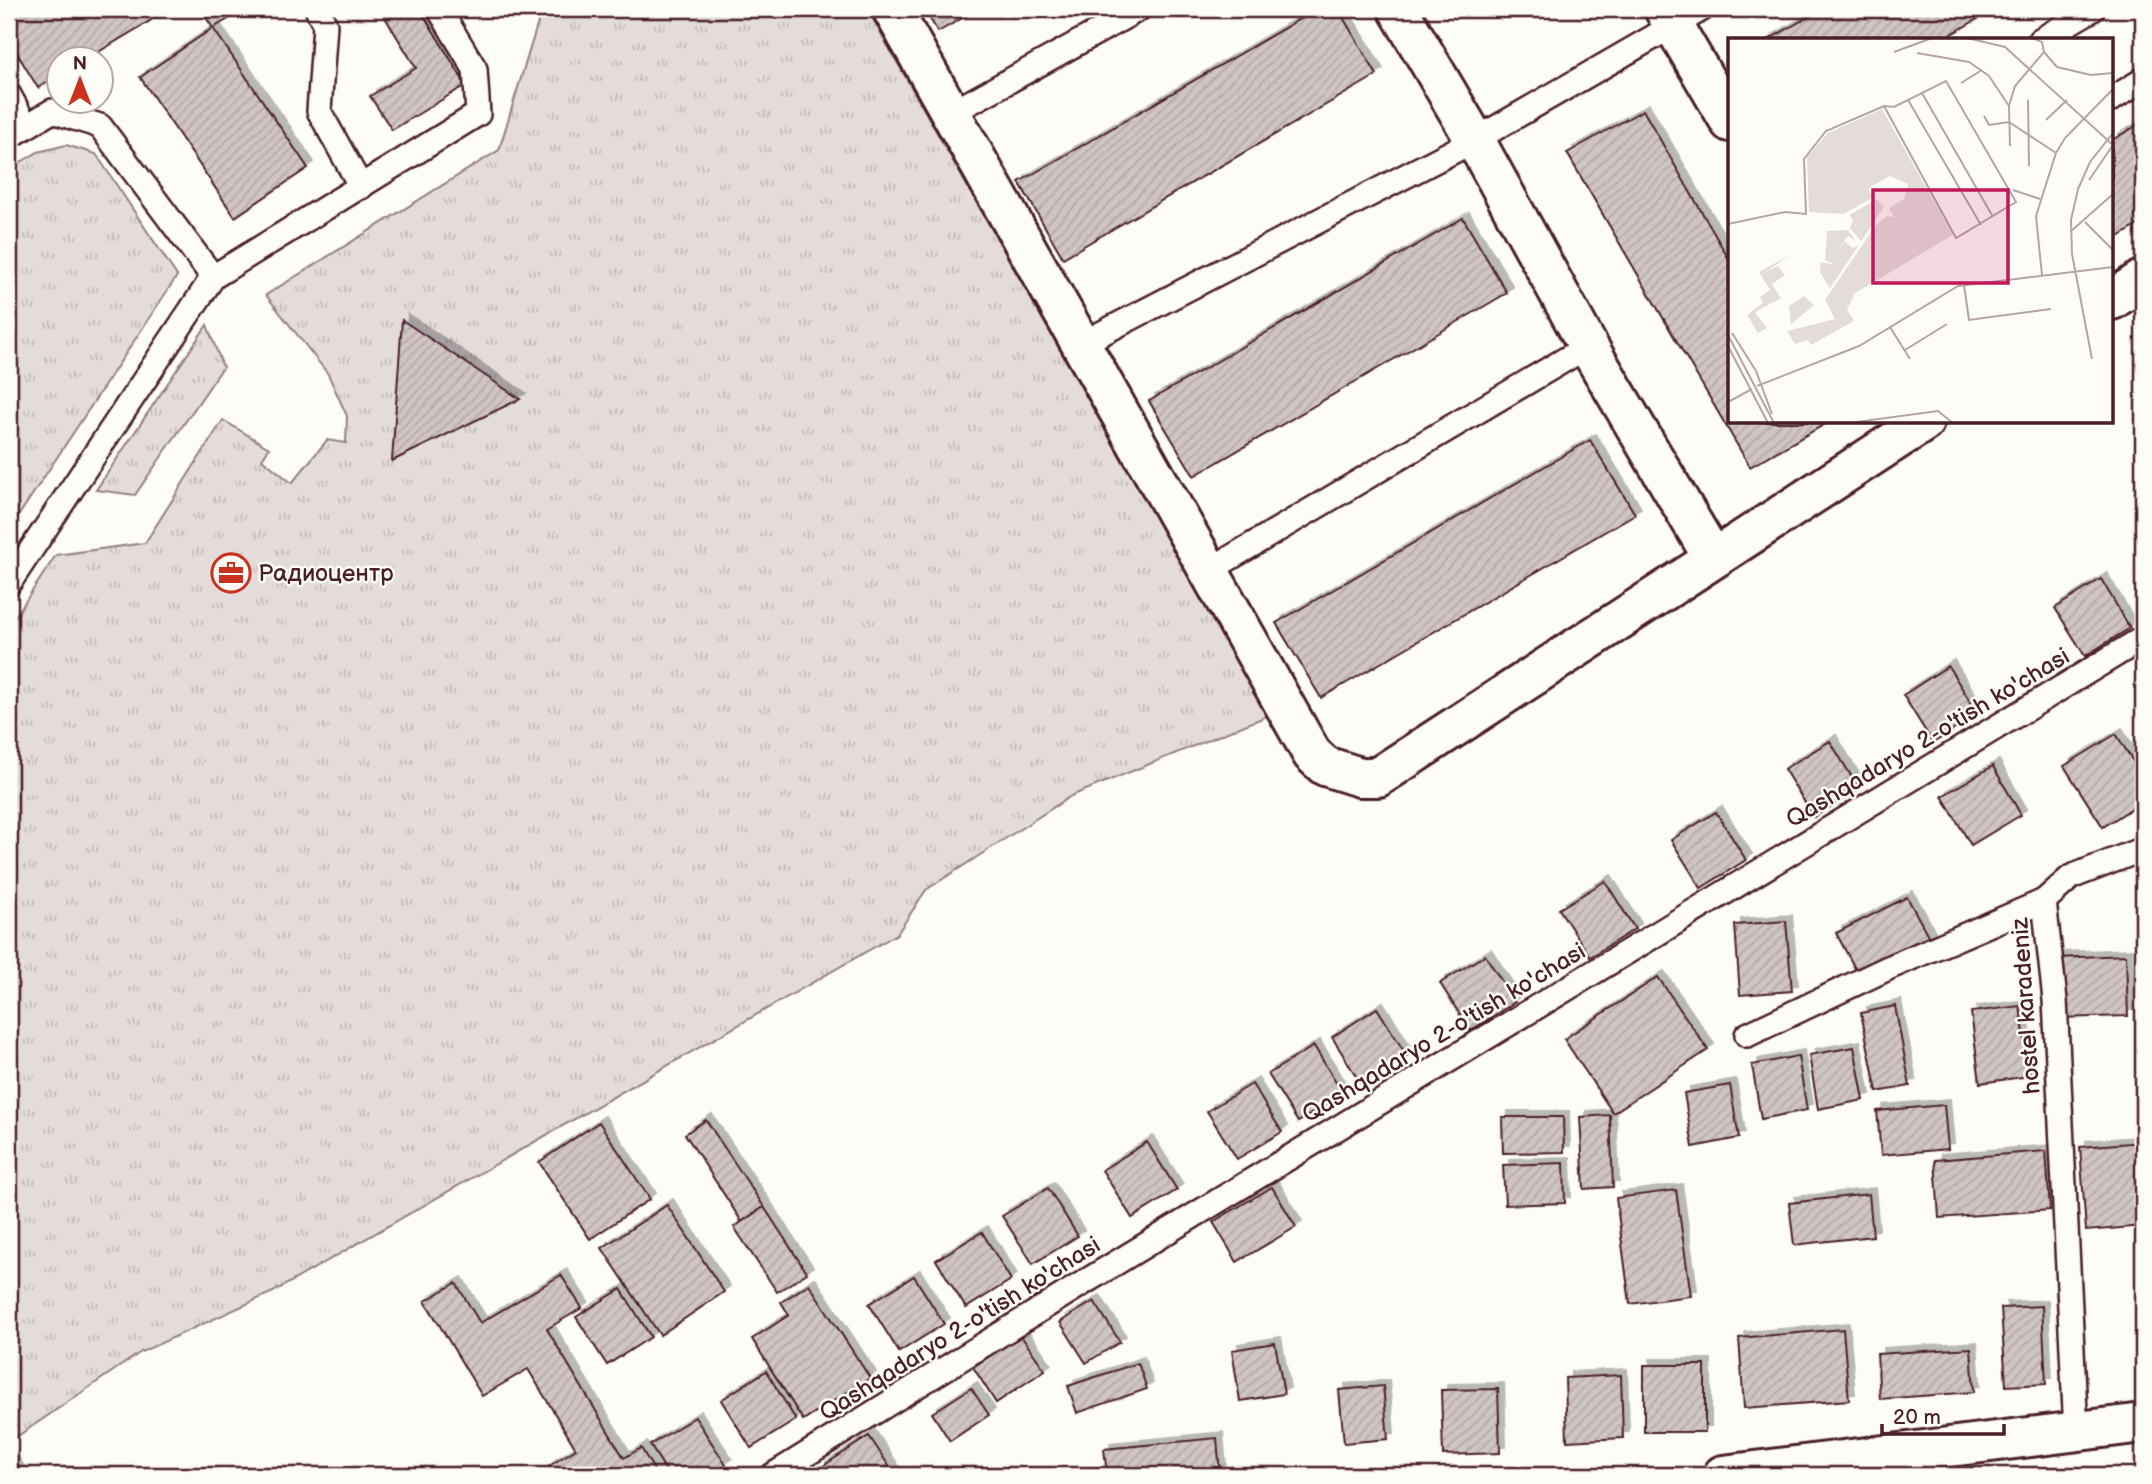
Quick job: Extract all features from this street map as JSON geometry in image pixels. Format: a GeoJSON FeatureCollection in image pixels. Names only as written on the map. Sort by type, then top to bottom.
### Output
{"type":"FeatureCollection","features":[{"type":"Feature","properties":{"kind":"street"},"geometry":{"type":"LineString","coordinates":[[892,9],[1312,754],[1325,766],[1360,777],[1378,777],[1917,424]]}},
{"type":"Feature","properties":{"kind":"street"},"geometry":{"type":"LineString","coordinates":[[1398,9],[1475,140],[1588,346],[1713,558]]}},
{"type":"Feature","properties":{"kind":"street"},"geometry":{"type":"LineString","coordinates":[[1680,14],[1728,118]]}},
{"type":"Feature","properties":{"kind":"street"},"geometry":{"type":"LineString","coordinates":[[2114,299],[2143,279]]}},
{"type":"Feature","properties":{"kind":"street"},"geometry":{"type":"LineString","coordinates":[[1723,1475],[2143,1423]]}},
{"type":"Feature","properties":{"kind":"lane"},"geometry":{"type":"LineString","coordinates":[[317,9],[325,25],[319,111],[361,187]]}},
{"type":"Feature","properties":{"kind":"lane"},"geometry":{"type":"LineString","coordinates":[[9,583],[213,277],[478,114],[475,69],[439,9]]}},
{"type":"Feature","properties":{"kind":"lane"},"geometry":{"type":"LineString","coordinates":[[951,113],[1139,9]]}},
{"type":"Feature","properties":{"kind":"lane"},"geometry":{"type":"LineString","coordinates":[[2043,38],[2093,9]]}},
{"type":"Feature","properties":{"kind":"lane"},"geometry":{"type":"LineString","coordinates":[[1081,344],[1475,140],[1680,14]]}},
{"type":"Feature","properties":{"kind":"lane"},"geometry":{"type":"LineString","coordinates":[[2114,98],[2143,80]]}},
{"type":"Feature","properties":{"kind":"lane"},"geometry":{"type":"LineString","coordinates":[[9,95],[17,132],[52,111],[100,126],[213,277]]}},
{"type":"Feature","properties":{"kind":"lane"},"geometry":{"type":"LineString","coordinates":[[1208,571],[1588,346]]}},
{"type":"Feature","properties":{"kind":"lane","name":"Qashqadaryo 2-o'tish ko'chasi"},"geometry":{"type":"LineString","coordinates":[[774,1475],[1088,1280],[2143,638]]}},
{"type":"Feature","properties":{"kind":"lane"},"geometry":{"type":"LineString","coordinates":[[2044,901],[2071,877],[2143,849]]}},
{"type":"Feature","properties":{"kind":"lane","name":"hostel karadeniz"},"geometry":{"type":"LineString","coordinates":[[1748,1035],[1888,968],[2044,901],[2054,1000],[2076,1432]]}},
{"type":"Feature","properties":{"kind":"green space"},"geometry":{"type":"Polygon","coordinates":[[[542,9],[867,9],[1267,716],[1071,796],[926,890],[897,934],[273,1292],[141,1352],[9,1442],[9,626],[56,555],[145,543],[223,420],[269,448],[262,459],[292,483],[327,440],[346,443],[347,416],[328,374],[266,295],[499,150],[542,9]]]}},
{"type":"Feature","properties":{"kind":"green space"},"geometry":{"type":"Polygon","coordinates":[[[66,145],[96,154],[177,276],[9,530],[9,169],[38,152],[66,145]]]}},
{"type":"Feature","properties":{"kind":"green space"},"geometry":{"type":"Polygon","coordinates":[[[207,325],[223,367],[135,495],[96,490],[207,325]]]}},
{"type":"Feature","properties":{"kind":"building"},"geometry":{"type":"Polygon","coordinates":[[[200,9],[246,9],[213,28],[200,9]]]}},
{"type":"Feature","properties":{"kind":"building"},"geometry":{"type":"Polygon","coordinates":[[[380,9],[420,9],[466,85],[392,130],[370,96],[416,68],[380,9]]]}},
{"type":"Feature","properties":{"kind":"building"},"geometry":{"type":"Polygon","coordinates":[[[924,9],[978,9],[938,32],[924,9]]]}},
{"type":"Feature","properties":{"kind":"building"},"geometry":{"type":"Polygon","coordinates":[[[1317,9],[1338,9],[1377,75],[1063,258],[1019,182],[1317,9]]]}},
{"type":"Feature","properties":{"kind":"building"},"geometry":{"type":"Polygon","coordinates":[[[1822,9],[1995,9],[1944,38],[1771,38],[1822,9]]]}},
{"type":"Feature","properties":{"kind":"building"},"geometry":{"type":"Polygon","coordinates":[[[9,10],[168,10],[108,46],[46,46],[46,83],[38,88],[9,40],[9,10]]]}},
{"type":"Feature","properties":{"kind":"building"},"geometry":{"type":"Polygon","coordinates":[[[213,28],[308,168],[235,217],[140,77],[213,28]]]}},
{"type":"Feature","properties":{"kind":"building"},"geometry":{"type":"Polygon","coordinates":[[[1643,110],[1728,258],[1728,424],[1825,424],[1750,467],[1567,153],[1643,110]]]}},
{"type":"Feature","properties":{"kind":"building"},"geometry":{"type":"Polygon","coordinates":[[[2143,122],[2143,222],[2114,240],[2114,139],[2143,122]]]}},
{"type":"Feature","properties":{"kind":"building"},"geometry":{"type":"Polygon","coordinates":[[[1463,218],[1507,293],[1194,476],[1149,401],[1463,218]]]}},
{"type":"Feature","properties":{"kind":"building"},"geometry":{"type":"Polygon","coordinates":[[[402,320],[520,399],[392,461],[402,320]]]}},
{"type":"Feature","properties":{"kind":"building"},"geometry":{"type":"Polygon","coordinates":[[[1590,440],[1635,514],[1321,698],[1276,623],[1590,440]]]}},
{"type":"Feature","properties":{"kind":"building"},"geometry":{"type":"Polygon","coordinates":[[[2101,579],[2130,628],[2085,656],[2055,608],[2101,579]]]}},
{"type":"Feature","properties":{"kind":"building"},"geometry":{"type":"Polygon","coordinates":[[[1948,666],[1978,714],[1933,743],[1903,695],[1948,666]]]}},
{"type":"Feature","properties":{"kind":"building"},"geometry":{"type":"Polygon","coordinates":[[[2116,734],[2143,777],[2143,801],[2103,827],[2064,766],[2116,734]]]}},
{"type":"Feature","properties":{"kind":"building"},"geometry":{"type":"Polygon","coordinates":[[[1830,741],[1859,789],[1814,817],[1784,769],[1830,741]]]}},
{"type":"Feature","properties":{"kind":"building"},"geometry":{"type":"Polygon","coordinates":[[[1993,766],[2021,815],[1971,845],[1942,796],[1993,766]]]}},
{"type":"Feature","properties":{"kind":"building"},"geometry":{"type":"Polygon","coordinates":[[[1716,812],[1746,860],[1701,888],[1671,840],[1716,812]]]}},
{"type":"Feature","properties":{"kind":"building"},"geometry":{"type":"Polygon","coordinates":[[[1605,881],[1635,929],[1590,957],[1559,909],[1605,881]]]}},
{"type":"Feature","properties":{"kind":"building"},"geometry":{"type":"Polygon","coordinates":[[[1907,897],[1930,939],[1859,976],[1836,933],[1907,897]]]}},
{"type":"Feature","properties":{"kind":"building"},"geometry":{"type":"Polygon","coordinates":[[[1786,921],[1792,991],[1740,995],[1735,925],[1786,921]]]}},
{"type":"Feature","properties":{"kind":"building"},"geometry":{"type":"Polygon","coordinates":[[[1485,955],[1515,1002],[1470,1031],[1440,983],[1485,955]]]}},
{"type":"Feature","properties":{"kind":"building"},"geometry":{"type":"Polygon","coordinates":[[[2126,955],[2128,1016],[2059,1018],[2056,958],[2126,955]]]}},
{"type":"Feature","properties":{"kind":"building"},"geometry":{"type":"Polygon","coordinates":[[[1658,977],[1708,1050],[1613,1113],[1564,1039],[1658,977]]]}},
{"type":"Feature","properties":{"kind":"building"},"geometry":{"type":"Polygon","coordinates":[[[1895,1006],[1910,1086],[1877,1092],[1861,1013],[1895,1006]]]}},
{"type":"Feature","properties":{"kind":"building"},"geometry":{"type":"Polygon","coordinates":[[[2020,1006],[2030,1076],[1980,1083],[1971,1012],[2020,1006]]]}},
{"type":"Feature","properties":{"kind":"building"},"geometry":{"type":"Polygon","coordinates":[[[1377,1008],[1407,1056],[1361,1084],[1332,1037],[1377,1008]]]}},
{"type":"Feature","properties":{"kind":"building"},"geometry":{"type":"Polygon","coordinates":[[[1314,1046],[1343,1094],[1298,1122],[1268,1074],[1314,1046]]]}},
{"type":"Feature","properties":{"kind":"building"},"geometry":{"type":"Polygon","coordinates":[[[1854,1047],[1864,1100],[1818,1109],[1809,1055],[1854,1047]]]}},
{"type":"Feature","properties":{"kind":"building"},"geometry":{"type":"Polygon","coordinates":[[[1798,1056],[1807,1110],[1761,1119],[1752,1065],[1798,1056]]]}},
{"type":"Feature","properties":{"kind":"building"},"geometry":{"type":"Polygon","coordinates":[[[1252,1084],[1282,1132],[1237,1159],[1207,1111],[1252,1084]]]}},
{"type":"Feature","properties":{"kind":"building"},"geometry":{"type":"Polygon","coordinates":[[[1730,1085],[1739,1138],[1693,1147],[1684,1093],[1730,1085]]]}},
{"type":"Feature","properties":{"kind":"building"},"geometry":{"type":"Polygon","coordinates":[[[1944,1105],[1948,1149],[1881,1155],[1877,1111],[1944,1105]]]}},
{"type":"Feature","properties":{"kind":"building"},"geometry":{"type":"Polygon","coordinates":[[[1610,1115],[1613,1187],[1584,1189],[1580,1117],[1610,1115]]]}},
{"type":"Feature","properties":{"kind":"building"},"geometry":{"type":"Polygon","coordinates":[[[1502,1117],[1563,1117],[1564,1152],[1503,1153],[1502,1117]]]}},
{"type":"Feature","properties":{"kind":"building"},"geometry":{"type":"Polygon","coordinates":[[[706,1120],[764,1207],[742,1222],[685,1134],[706,1120]]]}},
{"type":"Feature","properties":{"kind":"building"},"geometry":{"type":"Polygon","coordinates":[[[599,1122],[650,1199],[590,1239],[539,1162],[599,1122]]]}},
{"type":"Feature","properties":{"kind":"building"},"geometry":{"type":"Polygon","coordinates":[[[1147,1142],[1177,1190],[1132,1218],[1102,1170],[1147,1142]]]}},
{"type":"Feature","properties":{"kind":"building"},"geometry":{"type":"Polygon","coordinates":[[[2143,1142],[2143,1226],[2086,1231],[2080,1147],[2143,1142]]]}},
{"type":"Feature","properties":{"kind":"building"},"geometry":{"type":"Polygon","coordinates":[[[2046,1151],[2050,1210],[1939,1218],[1935,1160],[2046,1151]]]}},
{"type":"Feature","properties":{"kind":"building"},"geometry":{"type":"Polygon","coordinates":[[[1564,1163],[1565,1203],[1505,1205],[1503,1165],[1564,1163]]]}},
{"type":"Feature","properties":{"kind":"building"},"geometry":{"type":"Polygon","coordinates":[[[1272,1187],[1296,1227],[1237,1262],[1213,1222],[1272,1187]]]}},
{"type":"Feature","properties":{"kind":"building"},"geometry":{"type":"Polygon","coordinates":[[[1048,1188],[1078,1236],[1033,1264],[1002,1216],[1048,1188]]]}},
{"type":"Feature","properties":{"kind":"building"},"geometry":{"type":"Polygon","coordinates":[[[1676,1190],[1691,1296],[1630,1304],[1616,1198],[1676,1190]]]}},
{"type":"Feature","properties":{"kind":"building"},"geometry":{"type":"Polygon","coordinates":[[[1869,1194],[1873,1236],[1794,1245],[1789,1203],[1869,1194]]]}},
{"type":"Feature","properties":{"kind":"building"},"geometry":{"type":"Polygon","coordinates":[[[667,1205],[724,1292],[660,1335],[602,1248],[667,1205]]]}},
{"type":"Feature","properties":{"kind":"building"},"geometry":{"type":"Polygon","coordinates":[[[764,1207],[807,1273],[777,1292],[734,1227],[764,1207]]]}},
{"type":"Feature","properties":{"kind":"building"},"geometry":{"type":"Polygon","coordinates":[[[982,1232],[1011,1280],[966,1308],[936,1260],[982,1232]]]}},
{"type":"Feature","properties":{"kind":"building"},"geometry":{"type":"Polygon","coordinates":[[[561,1275],[582,1308],[547,1329],[624,1458],[641,1448],[657,1475],[554,1475],[549,1466],[576,1449],[528,1369],[482,1396],[425,1301],[456,1283],[480,1323],[561,1275]]]}},
{"type":"Feature","properties":{"kind":"building"},"geometry":{"type":"Polygon","coordinates":[[[914,1276],[944,1324],[899,1352],[869,1304],[914,1276]]]}},
{"type":"Feature","properties":{"kind":"building"},"geometry":{"type":"Polygon","coordinates":[[[809,1284],[870,1378],[803,1420],[752,1339],[789,1315],[781,1302],[809,1284]]]}},
{"type":"Feature","properties":{"kind":"building"},"geometry":{"type":"Polygon","coordinates":[[[621,1289],[651,1337],[607,1365],[576,1317],[621,1289]]]}},
{"type":"Feature","properties":{"kind":"building"},"geometry":{"type":"Polygon","coordinates":[[[1094,1301],[1120,1342],[1086,1363],[1060,1322],[1094,1301]]]}},
{"type":"Feature","properties":{"kind":"building"},"geometry":{"type":"Polygon","coordinates":[[[2042,1306],[2046,1384],[2006,1386],[2001,1308],[2042,1306]]]}},
{"type":"Feature","properties":{"kind":"building"},"geometry":{"type":"Polygon","coordinates":[[[1843,1329],[1849,1400],[1744,1408],[1739,1338],[1843,1329]]]}},
{"type":"Feature","properties":{"kind":"building"},"geometry":{"type":"Polygon","coordinates":[[[1021,1336],[1045,1370],[996,1403],[973,1367],[1021,1336]]]}},
{"type":"Feature","properties":{"kind":"building"},"geometry":{"type":"Polygon","coordinates":[[[1275,1343],[1284,1394],[1240,1401],[1232,1350],[1275,1343]]]}},
{"type":"Feature","properties":{"kind":"building"},"geometry":{"type":"Polygon","coordinates":[[[1971,1348],[1974,1392],[1880,1399],[1877,1354],[1971,1348]]]}},
{"type":"Feature","properties":{"kind":"building"},"geometry":{"type":"Polygon","coordinates":[[[1138,1363],[1147,1389],[1077,1413],[1068,1386],[1138,1363]]]}},
{"type":"Feature","properties":{"kind":"building"},"geometry":{"type":"Polygon","coordinates":[[[1644,1365],[1705,1365],[1705,1432],[1644,1432],[1644,1365]]]}},
{"type":"Feature","properties":{"kind":"building"},"geometry":{"type":"Polygon","coordinates":[[[766,1371],[796,1420],[751,1448],[721,1400],[766,1371]]]}},
{"type":"Feature","properties":{"kind":"building"},"geometry":{"type":"Polygon","coordinates":[[[1621,1375],[1623,1438],[1567,1441],[1565,1378],[1621,1375]]]}},
{"type":"Feature","properties":{"kind":"building"},"geometry":{"type":"Polygon","coordinates":[[[1383,1386],[1388,1439],[1344,1443],[1339,1390],[1383,1386]]]}},
{"type":"Feature","properties":{"kind":"building"},"geometry":{"type":"Polygon","coordinates":[[[971,1388],[989,1415],[950,1441],[932,1413],[971,1388]]]}},
{"type":"Feature","properties":{"kind":"building"},"geometry":{"type":"Polygon","coordinates":[[[1498,1389],[1500,1453],[1443,1455],[1441,1390],[1498,1389]]]}},
{"type":"Feature","properties":{"kind":"building"},"geometry":{"type":"Polygon","coordinates":[[[695,1417],[726,1465],[709,1475],[669,1475],[650,1445],[695,1417]]]}},
{"type":"Feature","properties":{"kind":"building"},"geometry":{"type":"Polygon","coordinates":[[[869,1436],[895,1475],[824,1475],[820,1468],[869,1436]]]}},
{"type":"Feature","properties":{"kind":"building"},"geometry":{"type":"Polygon","coordinates":[[[1217,1438],[1220,1475],[1107,1475],[1104,1449],[1217,1438]]]}},
{"type":"Feature","properties":{"kind":"building"},"geometry":{"type":"Polygon","coordinates":[[[9,1458],[20,1475],[9,1475],[9,1458]]]}},
{"type":"Feature","properties":{"kind":"place","name":"Радиоцентр"},"geometry":{"type":"Point","coordinates":[231,573]}}]}
